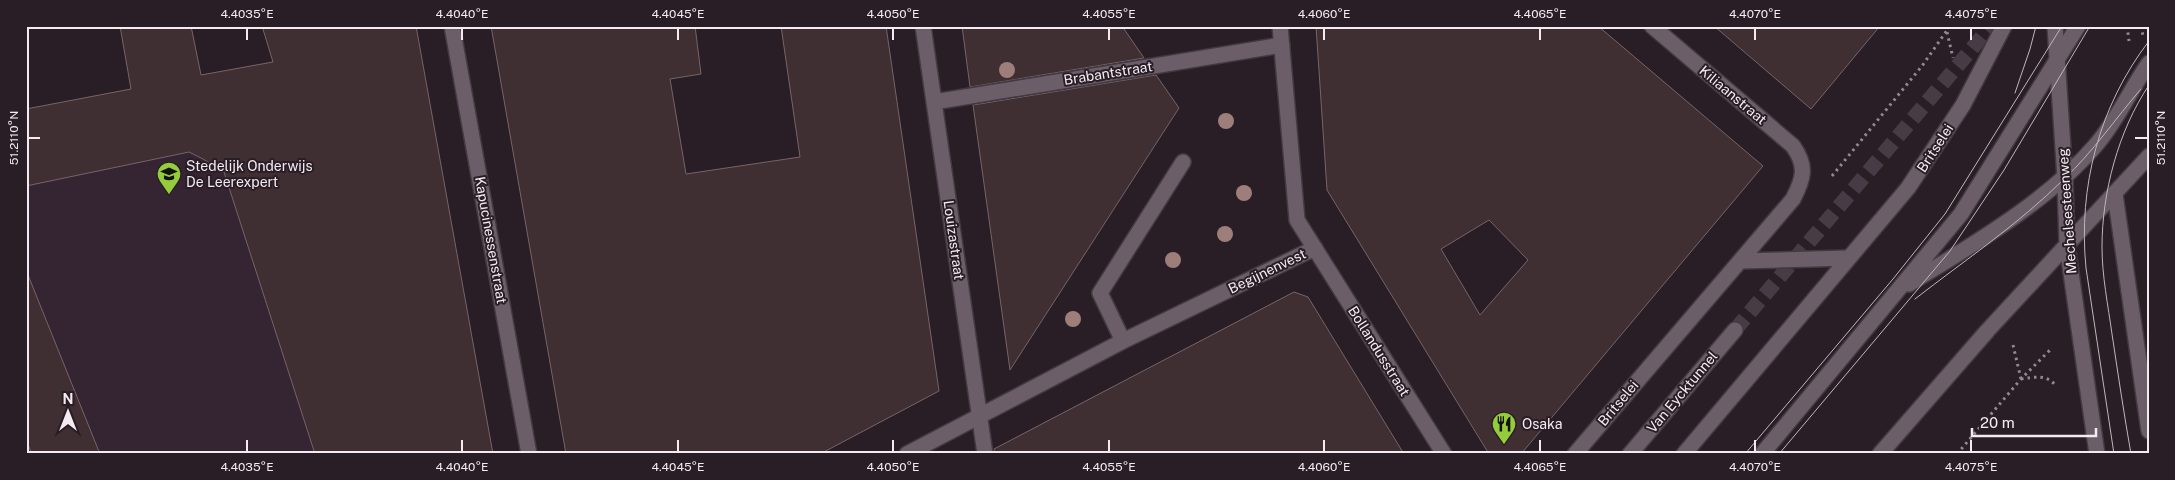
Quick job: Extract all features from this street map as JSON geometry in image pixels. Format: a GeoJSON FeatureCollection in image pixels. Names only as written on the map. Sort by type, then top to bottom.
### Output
{"type":"FeatureCollection","features":[{"type":"Feature","properties":{"kind":"street","name":"Kapucinessenstraat"},"geometry":{"type":"LineString","coordinates":[[452,26],[529,454]]}},
{"type":"Feature","properties":{"kind":"street","name":"Louizastraat"},"geometry":{"type":"LineString","coordinates":[[923,26],[985,454]]}},
{"type":"Feature","properties":{"kind":"street","name":"Begijnenvest"},"geometry":{"type":"LineString","coordinates":[[907,454],[1123,341],[1315,248],[1298,220],[1280,26]]}},
{"type":"Feature","properties":{"kind":"street","name":"Kiliaanstraat"},"geometry":{"type":"LineString","coordinates":[[1652,26],[1793,146],[1801,157],[1803,172]]}},
{"type":"Feature","properties":{"kind":"street","name":"Britselei"},"geometry":{"type":"LineString","coordinates":[[1684,454],[1908,188],[1963,105],[2004,26]]}},
{"type":"Feature","properties":{"kind":"street","name":"Mechelsesteenweg"},"geometry":{"type":"LineString","coordinates":[[2056,26],[2067,245],[2097,454]]}},
{"type":"Feature","properties":{"kind":"street"},"geometry":{"type":"LineString","coordinates":[[1762,454],[1900,290],[1961,214],[2078,26]]}},
{"type":"Feature","properties":{"kind":"street","name":"Brabantstraat"},"geometry":{"type":"LineString","coordinates":[[934,102],[1282,45]]}},
{"type":"Feature","properties":{"kind":"street"},"geometry":{"type":"LineString","coordinates":[[1900,290],[1989,233],[2065,179],[2096,145],[2116,119],[2149,63]]}},
{"type":"Feature","properties":{"kind":"street"},"geometry":{"type":"LineString","coordinates":[[1880,454],[1988,330],[2149,156]]}},
{"type":"Feature","properties":{"kind":"street"},"geometry":{"type":"LineString","coordinates":[[1123,341],[1100,292],[1183,162]]}},
{"type":"Feature","properties":{"kind":"street","name":"Britselei"},"geometry":{"type":"LineString","coordinates":[[1575,454],[1793,199],[1800,186],[1803,172]]}},
{"type":"Feature","properties":{"kind":"street"},"geometry":{"type":"LineString","coordinates":[[2115,194],[2149,431]]}},
{"type":"Feature","properties":{"kind":"street","name":"Bollandusstraat"},"geometry":{"type":"LineString","coordinates":[[1315,248],[1444,454]]}},
{"type":"Feature","properties":{"kind":"street"},"geometry":{"type":"LineString","coordinates":[[1740,261],[1848,258]]}},
{"type":"Feature","properties":{"kind":"street","name":"Van Eycktunnel"},"geometry":{"type":"LineString","coordinates":[[1630,454],[1735,330]]}},
{"type":"Feature","properties":{"kind":"path"},"geometry":{"type":"LineString","coordinates":[[1826,184],[1922,66],[1950,26]]}},
{"type":"Feature","properties":{"kind":"path"},"geometry":{"type":"LineString","coordinates":[[1957,454],[2020,379],[2078,322]]}},
{"type":"Feature","properties":{"kind":"path"},"geometry":{"type":"LineString","coordinates":[[2020,379],[2040,376],[2051,380],[2060,393]]}},
{"type":"Feature","properties":{"kind":"shaded area","name":"Stedelijk Onderwijs De Leerexpert"},"geometry":{"type":"Polygon","coordinates":[[[273,61],[370,454],[26,454],[26,109],[273,61]]]}},
{"type":"Feature","properties":{"kind":"building"},"geometry":{"type":"Polygon","coordinates":[[[120,26],[191,26],[201,75],[273,62],[262,26],[416,26],[493,454],[315,454],[224,172],[203,159],[189,152],[26,186],[26,109],[131,89],[120,26]]]}},
{"type":"Feature","properties":{"kind":"building"},"geometry":{"type":"Polygon","coordinates":[[[491,26],[695,26],[701,74],[670,79],[686,174],[800,157],[781,26],[886,26],[939,391],[820,454],[566,454],[491,26]]]}},
{"type":"Feature","properties":{"kind":"building"},"geometry":{"type":"Polygon","coordinates":[[[962,26],[1122,26],[1144,58],[970,87],[962,26]]]}},
{"type":"Feature","properties":{"kind":"building"},"geometry":{"type":"Polygon","coordinates":[[[1316,26],[1598,26],[1763,166],[1521,454],[1489,454],[1327,190],[1316,26]],[[1489,220],[1441,249],[1480,315],[1528,260],[1489,220]]]}},
{"type":"Feature","properties":{"kind":"building"},"geometry":{"type":"Polygon","coordinates":[[[1714,26],[1880,26],[1811,109],[1714,26]]]}},
{"type":"Feature","properties":{"kind":"building"},"geometry":{"type":"Polygon","coordinates":[[[1156,75],[1179,108],[1010,370],[973,105],[1156,75]]]}},
{"type":"Feature","properties":{"kind":"building"},"geometry":{"type":"Polygon","coordinates":[[[26,275],[28,275],[100,454],[32,454],[26,440],[26,275]]]}},
{"type":"Feature","properties":{"kind":"building"},"geometry":{"type":"Polygon","coordinates":[[[1294,292],[1308,297],[1404,454],[994,454],[994,449],[1294,292]]]}},
{"type":"Feature","properties":{"kind":"tunnel"},"geometry":{"type":"LineString","coordinates":[[1735,330],[1991,26]]}},
{"type":"Feature","properties":{"kind":"tram line"},"geometry":{"type":"LineString","coordinates":[[2015,93],[2036,26]]}},
{"type":"Feature","properties":{"kind":"tram line"},"geometry":{"type":"LineString","coordinates":[[1745,454],[1893,279],[1945,214],[2062,26]]}},
{"type":"Feature","properties":{"kind":"tram line"},"geometry":{"type":"LineString","coordinates":[[1779,454],[1950,251],[2004,170],[2090,26]]}},
{"type":"Feature","properties":{"kind":"tram line"},"geometry":{"type":"LineString","coordinates":[[2114,454],[2086,268],[2085,208],[2089,178],[2105,120],[2117,92],[2149,41]]}},
{"type":"Feature","properties":{"kind":"tram line"},"geometry":{"type":"LineString","coordinates":[[2131,454],[2104,280],[2102,258],[2103,226],[2105,205],[2114,163],[2129,122],[2149,85]]}},
{"type":"Feature","properties":{"kind":"tram line"},"geometry":{"type":"LineString","coordinates":[[1915,299],[2029,211],[2075,169],[2141,89]]}},
{"type":"Feature","properties":{"kind":"place","name":"Stedelijk Onderwijs De Leerexpert"},"geometry":{"type":"Point","coordinates":[169,195]}},
{"type":"Feature","properties":{"kind":"place","name":"Osaka"},"geometry":{"type":"Point","coordinates":[1504,445]}}]}
